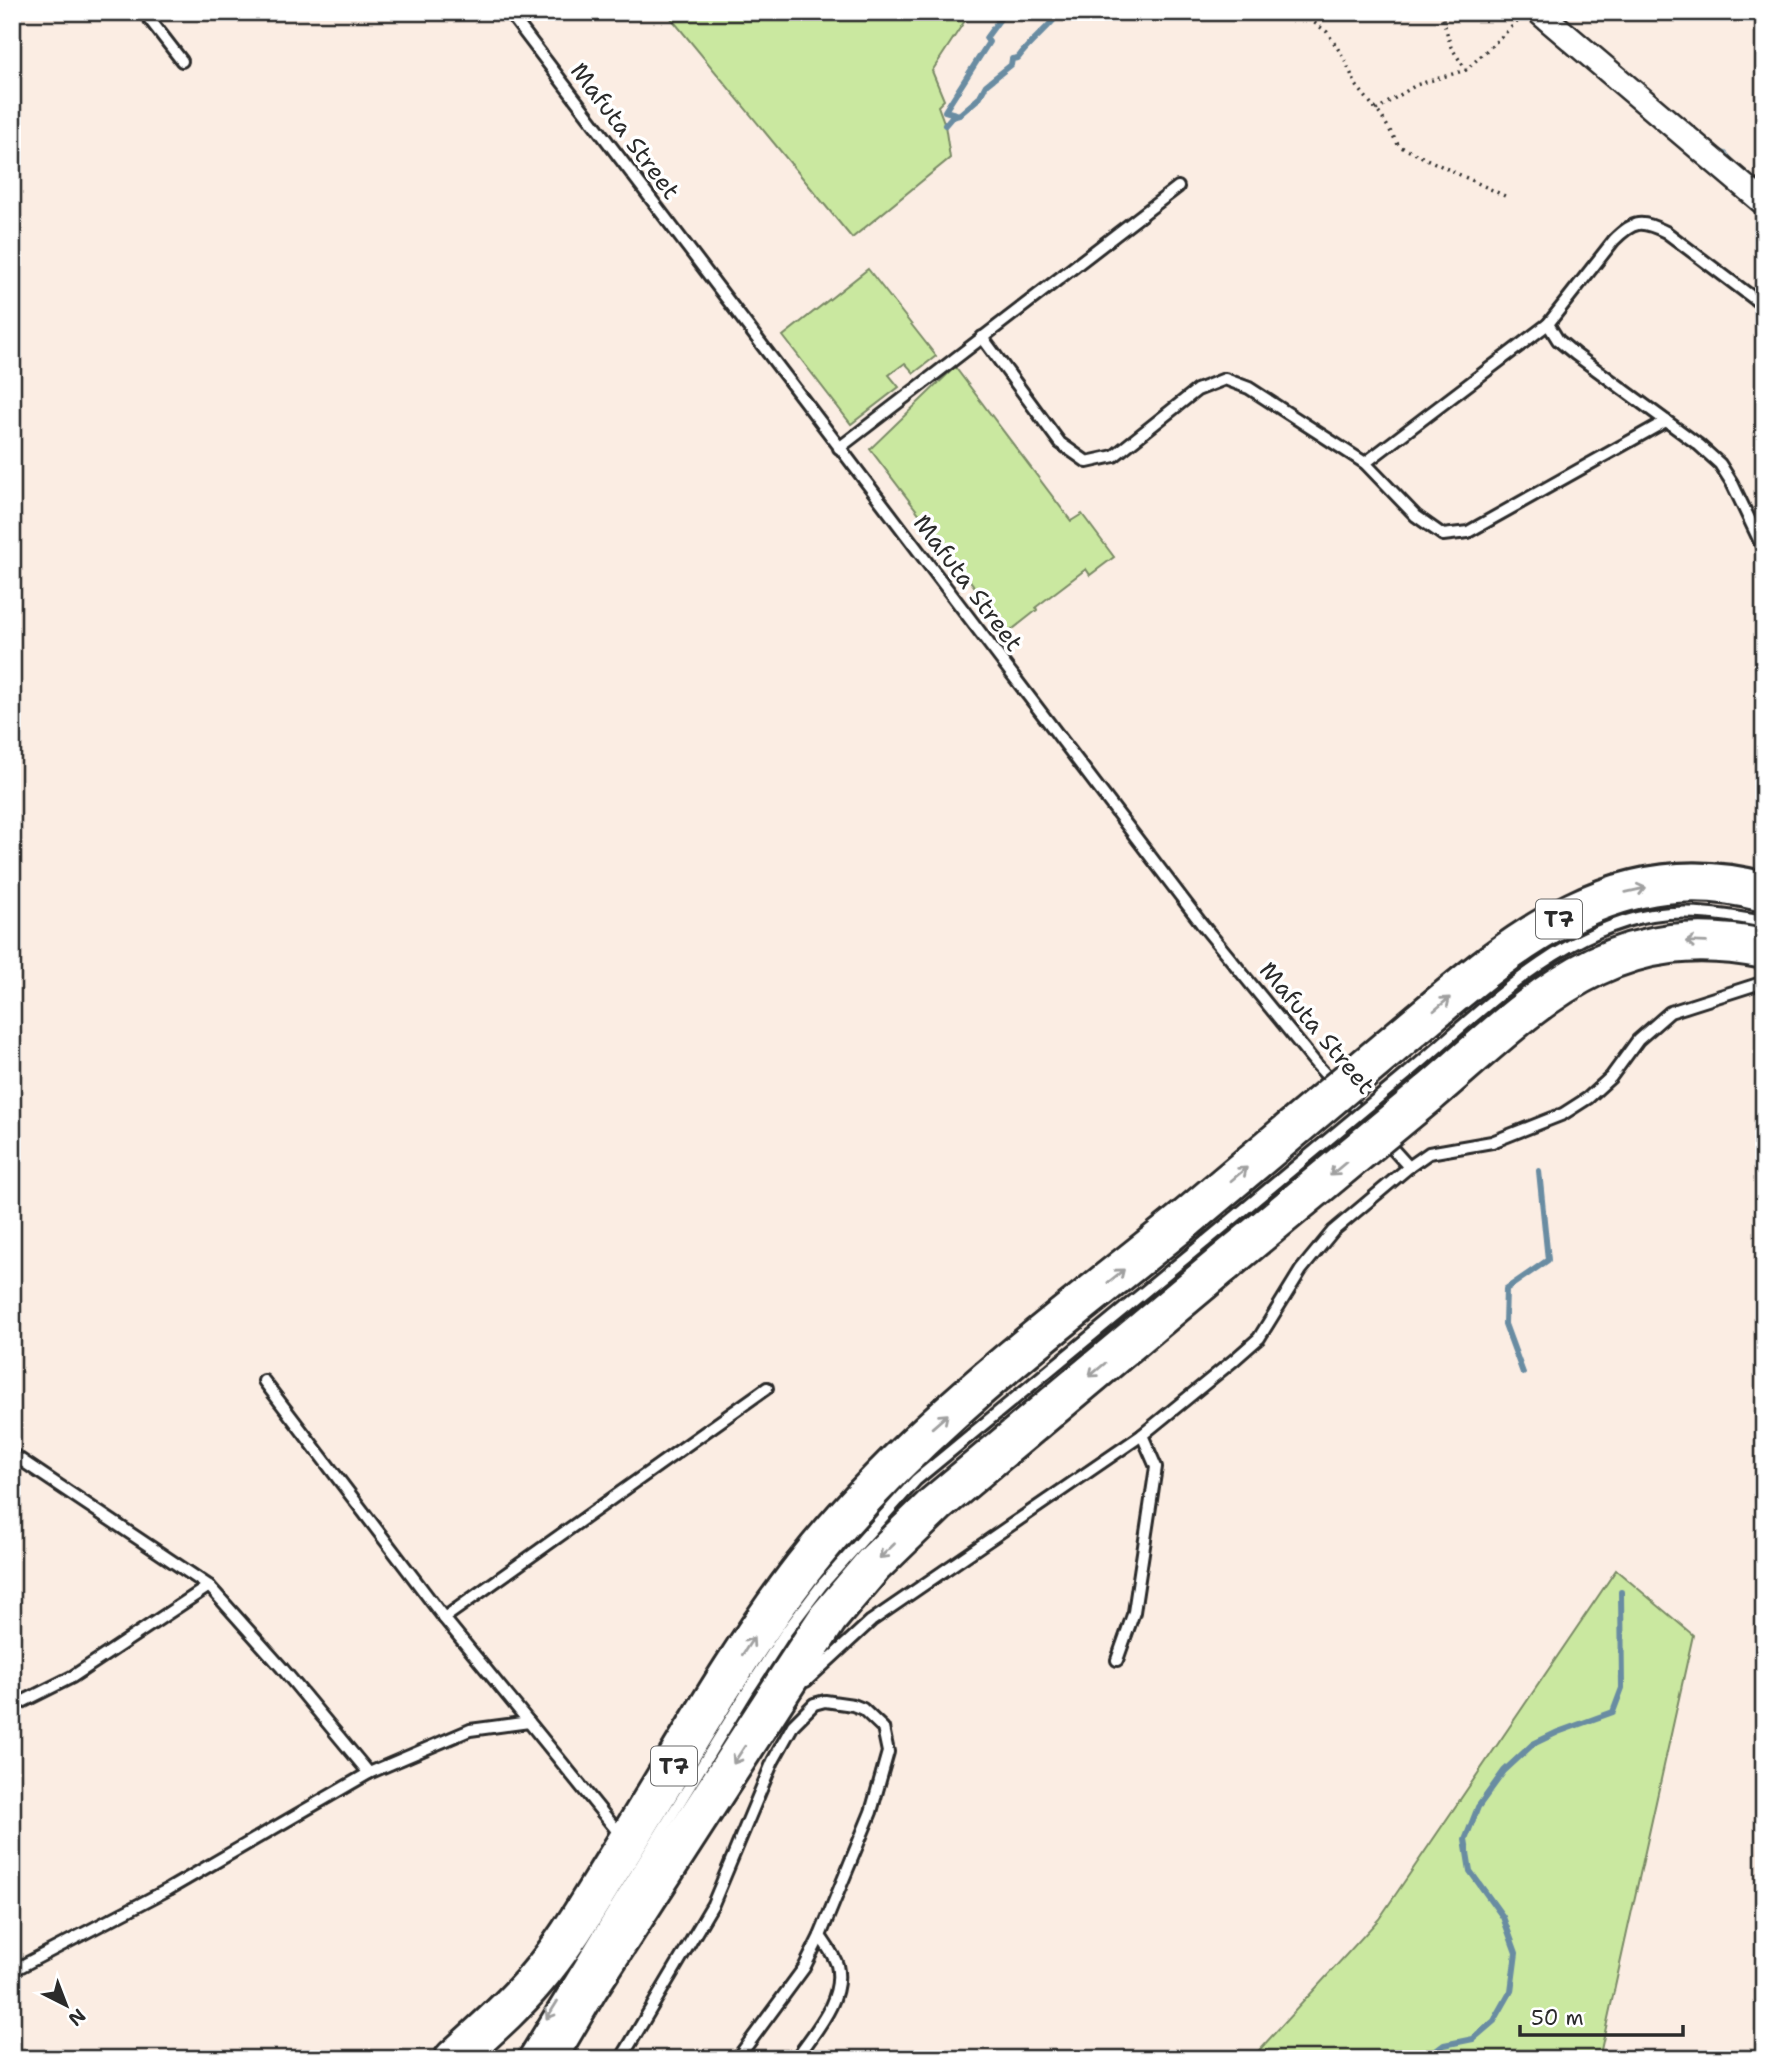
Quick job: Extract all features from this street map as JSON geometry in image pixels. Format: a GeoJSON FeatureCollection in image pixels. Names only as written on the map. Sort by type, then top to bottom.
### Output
{"type":"FeatureCollection","features":[{"type":"Feature","properties":{"kind":"highway","name":"T7"},"geometry":{"type":"LineString","coordinates":[[546,2059],[596,1976],[828,1618],[873,1565],[1206,1241],[1409,1071],[1491,963],[1529,936],[1577,909],[1624,892],[1658,885],[1700,882],[1737,885],[1764,892]]}},
{"type":"Feature","properties":{"kind":"highway"},"geometry":{"type":"LineString","coordinates":[[1409,1071],[1517,1018],[1565,982],[1591,967],[1643,948],[1688,941],[1764,949]]}},
{"type":"Feature","properties":{"kind":"highway","name":"T7"},"geometry":{"type":"LineString","coordinates":[[454,2059],[510,2008],[564,1944],[769,1613],[847,1514],[890,1468],[938,1422],[1206,1241],[1409,1071]]}},
{"type":"Feature","properties":{"kind":"street"},"geometry":{"type":"LineString","coordinates":[[1539,12],[1764,203]]}},
{"type":"Feature","properties":{"kind":"lane"},"geometry":{"type":"LineString","coordinates":[[144,12],[182,61]]}},
{"type":"Feature","properties":{"kind":"lane","name":"Mafuta Street"},"geometry":{"type":"LineString","coordinates":[[509,12],[1201,923],[1317,1065],[1409,1167]]}},
{"type":"Feature","properties":{"kind":"lane"},"geometry":{"type":"LineString","coordinates":[[839,448],[1178,187]]}},
{"type":"Feature","properties":{"kind":"lane"},"geometry":{"type":"LineString","coordinates":[[1365,463],[1548,324],[1614,240],[1626,228],[1637,223],[1666,232],[1764,306]]}},
{"type":"Feature","properties":{"kind":"lane"},"geometry":{"type":"LineString","coordinates":[[1548,324],[1558,340],[1699,444],[1720,464],[1764,550]]}},
{"type":"Feature","properties":{"kind":"lane"},"geometry":{"type":"LineString","coordinates":[[982,337],[1060,443],[1087,462],[1114,456],[1197,390],[1226,379],[1249,388],[1365,463],[1416,516],[1444,535],[1468,532],[1666,421]]}},
{"type":"Feature","properties":{"kind":"lane"},"geometry":{"type":"LineString","coordinates":[[1409,1071],[1520,980],[1575,942],[1616,924],[1653,915],[1694,912],[1764,922]]}},
{"type":"Feature","properties":{"kind":"lane"},"geometry":{"type":"LineString","coordinates":[[800,1686],[871,1621],[1142,1435],[1259,1338],[1301,1270],[1333,1231],[1409,1167],[1429,1153],[1492,1142],[1563,1114],[1588,1098],[1611,1077],[1638,1040],[1670,1012],[1764,982]]}},
{"type":"Feature","properties":{"kind":"lane"},"geometry":{"type":"LineString","coordinates":[[522,2059],[786,1632],[864,1535],[925,1473],[1206,1241]]}},
{"type":"Feature","properties":{"kind":"lane"},"geometry":{"type":"LineString","coordinates":[[264,1381],[444,1618],[627,1843]]}},
{"type":"Feature","properties":{"kind":"lane"},"geometry":{"type":"LineString","coordinates":[[444,1618],[767,1388]]}},
{"type":"Feature","properties":{"kind":"lane"},"geometry":{"type":"LineString","coordinates":[[1117,1660],[1134,1612],[1156,1467],[1142,1435]]}},
{"type":"Feature","properties":{"kind":"lane"},"geometry":{"type":"LineString","coordinates":[[12,1454],[209,1586],[282,1668],[369,1773]]}},
{"type":"Feature","properties":{"kind":"lane"},"geometry":{"type":"LineString","coordinates":[[12,1707],[72,1677],[209,1586]]}},
{"type":"Feature","properties":{"kind":"lane"},"geometry":{"type":"LineString","coordinates":[[760,1723],[790,1695]]}},
{"type":"Feature","properties":{"kind":"lane"},"geometry":{"type":"LineString","coordinates":[[621,2059],[713,1904],[773,1761],[793,1725],[814,1704],[825,1701],[853,1705],[873,1717],[883,1728],[888,1752],[871,1812],[820,1936],[797,1978],[737,2059]]}},
{"type":"Feature","properties":{"kind":"lane"},"geometry":{"type":"LineString","coordinates":[[12,1971],[169,1889],[369,1773],[470,1730],[529,1722]]}},
{"type":"Feature","properties":{"kind":"lane"},"geometry":{"type":"LineString","coordinates":[[551,1988],[577,1959],[613,1910]]}},
{"type":"Feature","properties":{"kind":"lane"},"geometry":{"type":"LineString","coordinates":[[796,2059],[836,1994],[836,1962],[820,1936]]}},
{"type":"Feature","properties":{"kind":"path"},"geometry":{"type":"LineString","coordinates":[[1307,12],[1308,19],[1327,32],[1344,58],[1356,85],[1399,146],[1507,197]]}},
{"type":"Feature","properties":{"kind":"path"},"geometry":{"type":"LineString","coordinates":[[1441,12],[1451,47],[1466,70]]}},
{"type":"Feature","properties":{"kind":"path"},"geometry":{"type":"LineString","coordinates":[[1376,110],[1416,85],[1466,70],[1518,21],[1524,12]]}},
{"type":"Feature","properties":{"kind":"green space"},"geometry":{"type":"Polygon","coordinates":[[[666,12],[963,12],[966,19],[932,71],[944,100],[938,106],[945,125],[950,158],[852,238],[666,12]]]}},
{"type":"Feature","properties":{"kind":"green space"},"geometry":{"type":"Polygon","coordinates":[[[868,269],[936,356],[914,373],[905,363],[889,375],[899,387],[851,424],[783,336],[868,269]]]}},
{"type":"Feature","properties":{"kind":"green space"},"geometry":{"type":"Polygon","coordinates":[[[955,367],[1071,521],[1082,514],[1114,557],[1090,575],[1086,569],[1036,607],[1037,610],[1009,632],[870,449],[955,367]]]}},
{"type":"Feature","properties":{"kind":"green space"},"geometry":{"type":"Polygon","coordinates":[[[1616,1570],[1693,1635],[1599,2059],[1251,2059],[1379,1919],[1616,1570]]]}},
{"type":"Feature","properties":{"kind":"waterway"},"geometry":{"type":"LineString","coordinates":[[945,125],[951,118],[959,115],[945,111],[989,42],[986,38],[1005,12]]}},
{"type":"Feature","properties":{"kind":"waterway"},"geometry":{"type":"LineString","coordinates":[[959,115],[979,98],[986,85],[1011,65],[1012,59],[1018,58],[1060,12]]}},
{"type":"Feature","properties":{"kind":"waterway"},"geometry":{"type":"LineString","coordinates":[[1716,150],[1725,154],[1734,164]]}},
{"type":"Feature","properties":{"kind":"waterway"},"geometry":{"type":"LineString","coordinates":[[1523,1373],[1505,1324],[1506,1289],[1548,1260],[1539,1171]]}},
{"type":"Feature","properties":{"kind":"waterway"},"geometry":{"type":"LineString","coordinates":[[1425,2059],[1444,2045],[1473,2039],[1494,2021],[1511,1991],[1516,1953],[1503,1917],[1470,1871],[1465,1840],[1478,1807],[1504,1771],[1533,1744],[1613,1712],[1622,1688],[1621,1592]]}}]}
